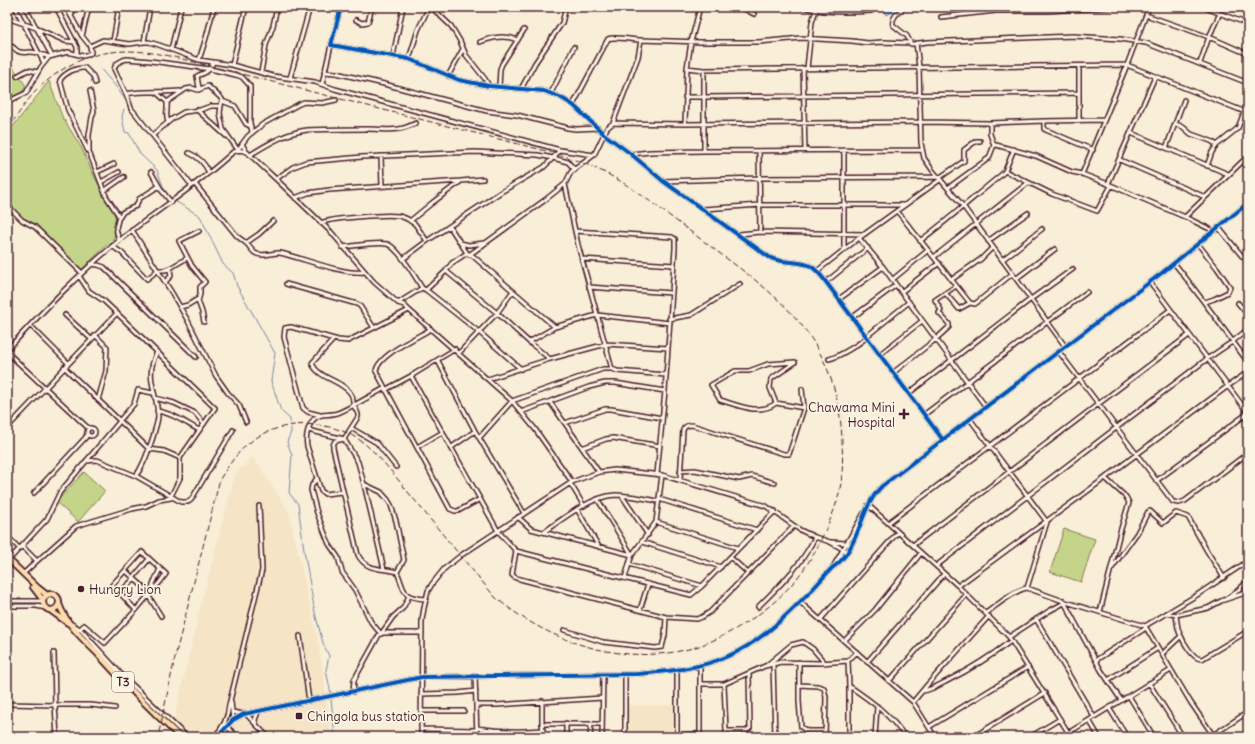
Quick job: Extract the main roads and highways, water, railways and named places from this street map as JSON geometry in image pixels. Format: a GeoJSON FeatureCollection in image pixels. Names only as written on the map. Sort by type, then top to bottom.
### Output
{"type":"FeatureCollection","features":[{"type":"Feature","properties":{"kind":"highway","name":"T3"},"geometry":{"type":"LineString","coordinates":[[7,560],[47,595],[55,595],[69,623],[74,629],[118,676],[180,737]]}},
{"type":"Feature","properties":{"kind":"highway"},"geometry":{"type":"LineString","coordinates":[[7,560],[38,592],[43,604],[48,609],[56,609],[59,604]]}},
{"type":"Feature","properties":{"kind":"highway"},"geometry":{"type":"LineString","coordinates":[[43,601],[47,595]]}},
{"type":"Feature","properties":{"kind":"highway","name":"T3"},"geometry":{"type":"LineString","coordinates":[[48,609],[69,623]]}},
{"type":"Feature","properties":{"kind":"water"},"geometry":{"type":"Polygon","coordinates":[[[881,7],[902,7],[903,8],[886,15],[881,7]]]}},
{"type":"Feature","properties":{"kind":"waterway"},"geometry":{"type":"LineString","coordinates":[[99,67],[126,101]]}},
{"type":"Feature","properties":{"kind":"waterway"},"geometry":{"type":"LineString","coordinates":[[124,109],[122,117],[125,132],[129,133],[140,154],[157,170],[166,194],[173,199]]}},
{"type":"Feature","properties":{"kind":"waterway"},"geometry":{"type":"LineString","coordinates":[[175,201],[200,216],[223,264],[233,273],[237,286],[275,353],[271,381],[281,411],[290,419],[290,424]]}},
{"type":"Feature","properties":{"kind":"waterway"},"geometry":{"type":"LineString","coordinates":[[291,428],[287,442],[292,455],[289,493],[298,504],[315,613],[323,643],[329,656],[326,670],[331,694]]}},
{"type":"Feature","properties":{"kind":"waterway"},"geometry":{"type":"LineString","coordinates":[[331,699],[335,737]]}},
{"type":"Feature","properties":{"kind":"railway"},"geometry":{"type":"LineString","coordinates":[[7,130],[23,106],[34,93],[50,78],[67,67],[83,59],[101,54],[119,51],[138,51],[178,58],[558,154],[576,160],[612,176],[628,186],[732,262],[770,292],[793,315],[812,340],[827,367],[836,396],[841,427],[842,449],[840,490],[834,509],[819,544],[796,580],[766,609],[731,632],[696,647],[669,653],[643,655],[616,653],[564,639],[539,627],[516,613],[495,597],[386,465],[372,450],[353,436],[340,430],[311,424],[282,427],[256,438],[240,451],[220,479],[176,653],[158,737]]}},
{"type":"Feature","properties":{"kind":"place","name":"Chawama Mini Hospital"},"geometry":{"type":"Point","coordinates":[904,414]}},
{"type":"Feature","properties":{"kind":"place","name":"Hungry Lion"},"geometry":{"type":"Point","coordinates":[81,589]}},
{"type":"Feature","properties":{"kind":"place","name":"Chingola bus station"},"geometry":{"type":"Point","coordinates":[299,716]}}]}
